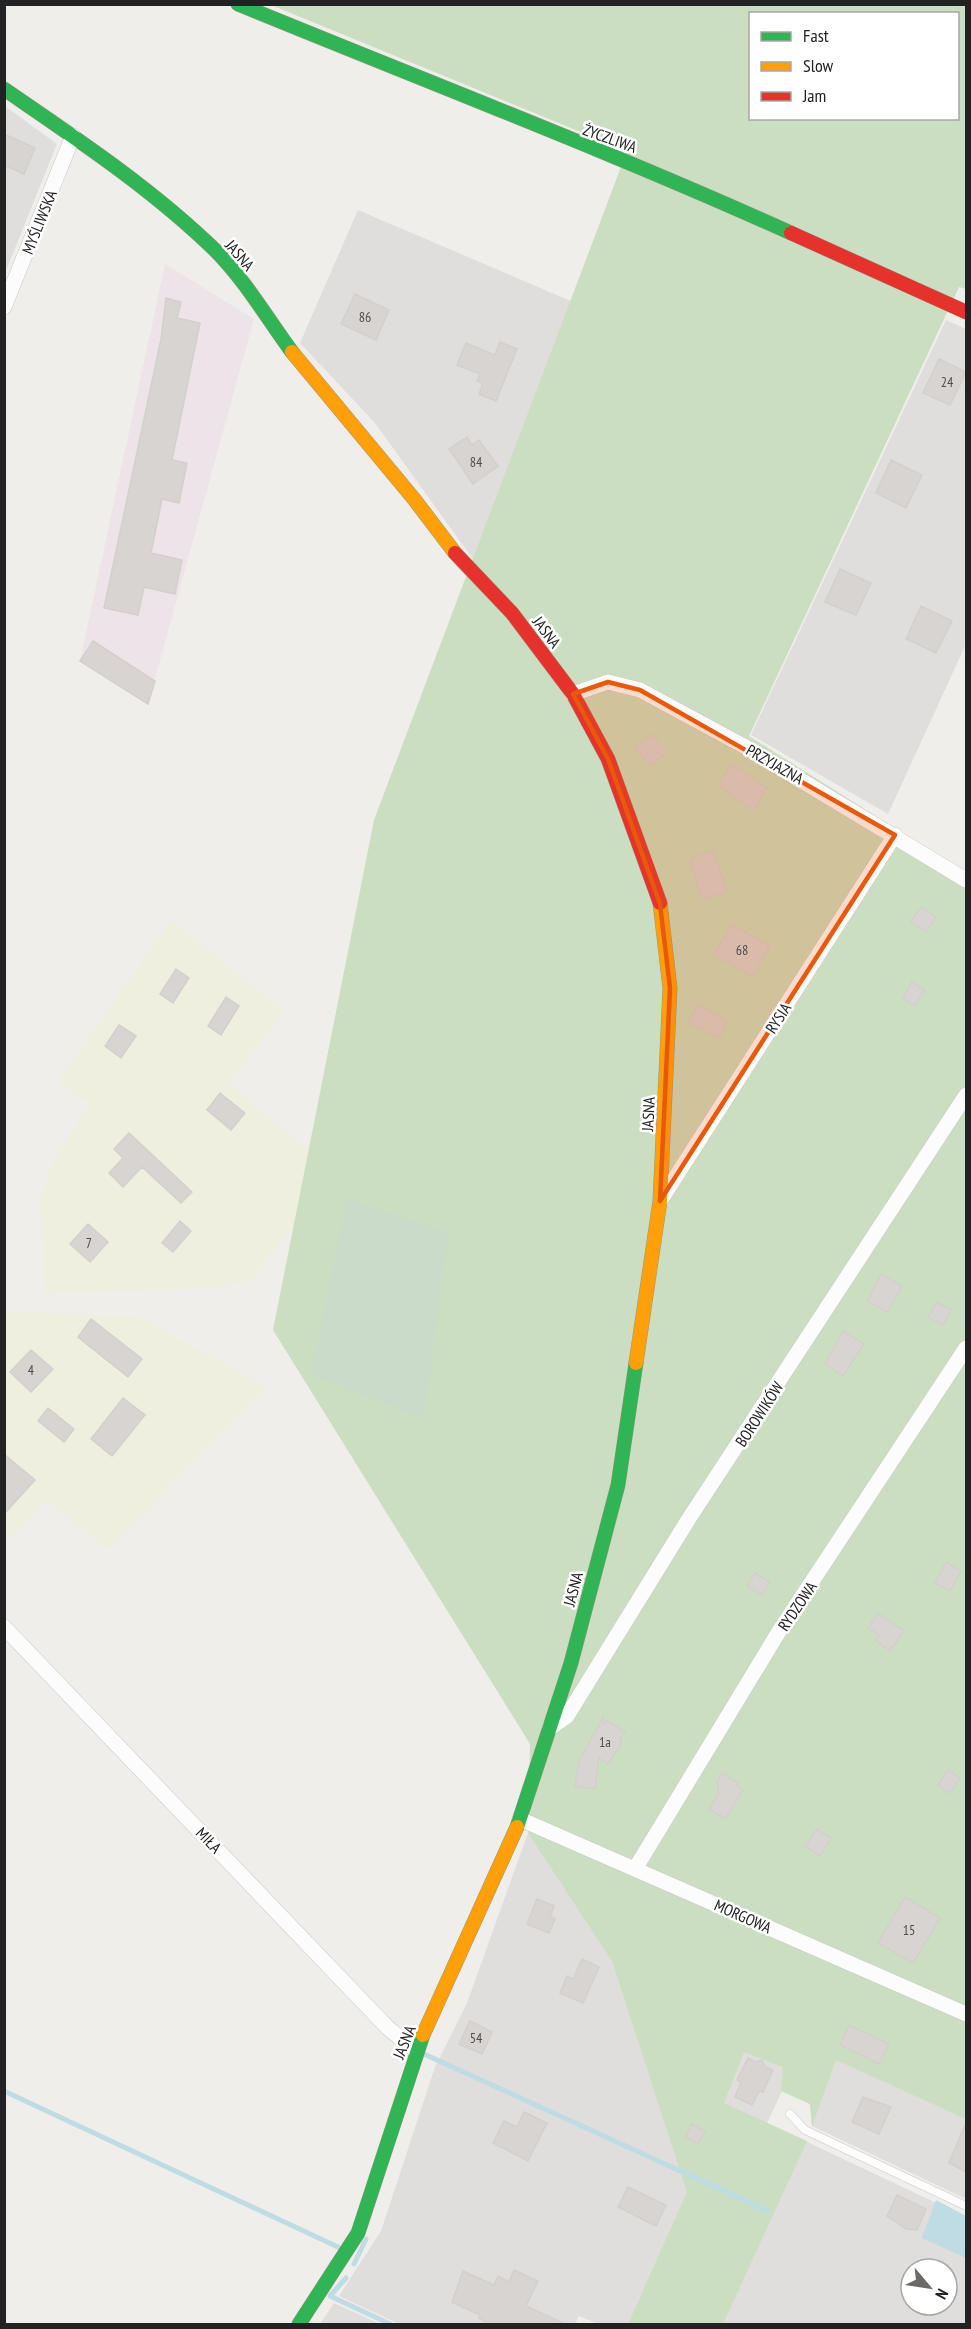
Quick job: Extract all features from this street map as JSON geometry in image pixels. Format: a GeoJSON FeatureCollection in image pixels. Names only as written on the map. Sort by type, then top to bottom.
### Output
{"type":"FeatureCollection","features":[{"type":"Feature","properties":{"kind":"street","name":"ŻYCZLIWA"},"geometry":{"type":"LineString","coordinates":[[238,4],[574,142],[658,173],[966,312]]}},
{"type":"Feature","properties":{"kind":"street","name":"JASNA"},"geometry":{"type":"LineString","coordinates":[[4,89],[132,177],[214,250],[233,270],[295,357],[414,499],[462,563],[512,613],[573,694],[608,759],[660,904],[670,988],[660,1201],[618,1485],[571,1663],[520,1819],[416,2051],[365,2215],[342,2261],[299,2325]]}},
{"type":"Feature","properties":{"kind":"street","name":"MYŚLIWSKA"},"geometry":{"type":"LineString","coordinates":[[4,307],[74,136]]}},
{"type":"Feature","properties":{"kind":"street","name":"PRZYJAZNA"},"geometry":{"type":"LineString","coordinates":[[573,694],[608,682],[640,690],[751,750],[966,880]]}},
{"type":"Feature","properties":{"kind":"street","name":"RYSIA"},"geometry":{"type":"LineString","coordinates":[[660,1201],[895,835]]}},
{"type":"Feature","properties":{"kind":"street","name":"BOROWIKÓW"},"geometry":{"type":"LineString","coordinates":[[549,1729],[567,1716],[688,1520],[966,1095]]}},
{"type":"Feature","properties":{"kind":"street","name":"RYDZOWA"},"geometry":{"type":"LineString","coordinates":[[635,1869],[778,1633],[924,1417],[966,1348]]}},
{"type":"Feature","properties":{"kind":"street","name":"MIŁA"},"geometry":{"type":"LineString","coordinates":[[4,1627],[388,2028],[416,2051]]}},
{"type":"Feature","properties":{"kind":"street","name":"MORGOWA"},"geometry":{"type":"LineString","coordinates":[[520,1819],[966,2014]]}},
{"type":"Feature","properties":{"kind":"lane"},"geometry":{"type":"LineString","coordinates":[[790,2114],[805,2130],[966,2206]]}},
{"type":"Feature","properties":{"kind":"highlighted area"},"geometry":{"type":"Polygon","coordinates":[[[608,682],[640,690],[895,835],[660,1201],[670,988],[660,904],[608,759],[573,694],[608,682]]]}},
{"type":"Feature","properties":{"kind":"shaded area"},"geometry":{"type":"Polygon","coordinates":[[[5,106],[57,144],[5,273],[5,106]]]}},
{"type":"Feature","properties":{"kind":"shaded area"},"geometry":{"type":"Polygon","coordinates":[[[358,210],[573,302],[475,562],[375,423],[300,343],[358,210]]]}},
{"type":"Feature","properties":{"kind":"shaded area"},"geometry":{"type":"Polygon","coordinates":[[[165,264],[254,319],[148,704],[80,661],[165,264]]]}},
{"type":"Feature","properties":{"kind":"shaded area"},"geometry":{"type":"Polygon","coordinates":[[[946,320],[966,329],[966,644],[888,814],[751,735],[946,320]]]}},
{"type":"Feature","properties":{"kind":"shaded area"},"geometry":{"type":"Polygon","coordinates":[[[528,1833],[966,2035],[966,2199],[812,2126],[810,2104],[782,2091],[767,2123],[966,2217],[966,2324],[598,2324],[579,2316],[575,2324],[399,2324],[339,2296],[381,2231],[435,2067],[467,2003],[528,1833]]]}},
{"type":"Feature","properties":{"kind":"shaded area"},"geometry":{"type":"Polygon","coordinates":[[[334,2303],[380,2324],[320,2324],[334,2303]]]}},
{"type":"Feature","properties":{"kind":"green space"},"geometry":{"type":"Polygon","coordinates":[[[271,5],[966,5],[966,289],[959,287],[749,736],[966,873],[966,2119],[836,2060],[812,2126],[810,2104],[781,2091],[783,2067],[744,2052],[724,2103],[807,2141],[723,2324],[628,2324],[687,2192],[612,1961],[528,1833],[530,1744],[273,1330],[374,820],[627,151],[271,5]]]}},
{"type":"Feature","properties":{"kind":"green space"},"geometry":{"type":"Polygon","coordinates":[[[171,920],[284,1011],[228,1083],[335,1172],[250,1281],[219,1288],[45,1294],[40,1195],[52,1163],[89,1104],[58,1081],[171,920]]]}},
{"type":"Feature","properties":{"kind":"green space"},"geometry":{"type":"Polygon","coordinates":[[[347,1199],[448,1233],[424,1418],[311,1375],[347,1199]]]}},
{"type":"Feature","properties":{"kind":"green space"},"geometry":{"type":"Polygon","coordinates":[[[4,1311],[138,1316],[266,1387],[107,1551],[47,1499],[12,1538],[4,1530],[4,1311]]]}},
{"type":"Feature","properties":{"kind":"water"},"geometry":{"type":"Polygon","coordinates":[[[936,2200],[966,2216],[966,2258],[922,2238],[936,2200]]]}},
{"type":"Feature","properties":{"kind":"building"},"geometry":{"type":"Polygon","coordinates":[[[4,134],[35,148],[24,174],[4,165],[4,134]]]}},
{"type":"Feature","properties":{"kind":"building"},"geometry":{"type":"Polygon","coordinates":[[[355,294],[389,310],[376,340],[341,324],[355,294]]]}},
{"type":"Feature","properties":{"kind":"building"},"geometry":{"type":"Polygon","coordinates":[[[166,298],[181,302],[177,318],[200,323],[172,460],[187,463],[179,503],[162,499],[151,553],[182,560],[175,594],[144,587],[138,615],[104,608],[161,339],[166,298]]]}},
{"type":"Feature","properties":{"kind":"building"},"geometry":{"type":"Polygon","coordinates":[[[500,342],[517,349],[496,401],[479,394],[483,383],[477,381],[480,374],[457,365],[466,343],[495,355],[500,342]]]}},
{"type":"Feature","properties":{"kind":"building"},"geometry":{"type":"Polygon","coordinates":[[[939,359],[966,372],[950,405],[923,393],[939,359]]]}},
{"type":"Feature","properties":{"kind":"building"},"geometry":{"type":"Polygon","coordinates":[[[467,437],[472,445],[479,440],[498,466],[473,484],[449,449],[467,437]]]}},
{"type":"Feature","properties":{"kind":"building"},"geometry":{"type":"Polygon","coordinates":[[[891,460],[922,475],[906,508],[876,493],[891,460]]]}},
{"type":"Feature","properties":{"kind":"building"},"geometry":{"type":"Polygon","coordinates":[[[840,569],[871,583],[856,615],[825,602],[840,569]]]}},
{"type":"Feature","properties":{"kind":"building"},"geometry":{"type":"Polygon","coordinates":[[[921,606],[952,621],[936,653],[906,639],[921,606]]]}},
{"type":"Feature","properties":{"kind":"building"},"geometry":{"type":"Polygon","coordinates":[[[93,641],[155,681],[148,704],[80,661],[93,641]]]}},
{"type":"Feature","properties":{"kind":"building"},"geometry":{"type":"Polygon","coordinates":[[[651,734],[667,752],[651,766],[635,749],[651,734]]]}},
{"type":"Feature","properties":{"kind":"building"},"geometry":{"type":"Polygon","coordinates":[[[731,765],[767,788],[754,811],[718,785],[731,765]]]}},
{"type":"Feature","properties":{"kind":"building"},"geometry":{"type":"Polygon","coordinates":[[[714,850],[727,892],[704,899],[701,898],[690,859],[714,850]]]}},
{"type":"Feature","properties":{"kind":"building"},"geometry":{"type":"Polygon","coordinates":[[[921,907],[936,917],[926,932],[911,922],[921,907]]]}},
{"type":"Feature","properties":{"kind":"building"},"geometry":{"type":"Polygon","coordinates":[[[732,924],[770,946],[753,976],[714,955],[732,924]]]}},
{"type":"Feature","properties":{"kind":"building"},"geometry":{"type":"Polygon","coordinates":[[[176,969],[189,978],[173,1003],[160,994],[176,969]]]}},
{"type":"Feature","properties":{"kind":"building"},"geometry":{"type":"Polygon","coordinates":[[[912,982],[924,990],[915,1006],[903,998],[912,982]]]}},
{"type":"Feature","properties":{"kind":"building"},"geometry":{"type":"Polygon","coordinates":[[[226,997],[239,1006],[221,1035],[208,1026],[226,997]]]}},
{"type":"Feature","properties":{"kind":"building"},"geometry":{"type":"Polygon","coordinates":[[[697,1005],[727,1020],[719,1038],[688,1023],[697,1005]]]}},
{"type":"Feature","properties":{"kind":"building"},"geometry":{"type":"Polygon","coordinates":[[[119,1025],[136,1036],[121,1058],[105,1046],[119,1025]]]}},
{"type":"Feature","properties":{"kind":"building"},"geometry":{"type":"Polygon","coordinates":[[[220,1093],[245,1113],[231,1130],[207,1110],[220,1093]]]}},
{"type":"Feature","properties":{"kind":"building"},"geometry":{"type":"Polygon","coordinates":[[[129,1133],[192,1192],[181,1203],[142,1167],[123,1187],[109,1173],[123,1158],[114,1149],[129,1133]]]}},
{"type":"Feature","properties":{"kind":"building"},"geometry":{"type":"Polygon","coordinates":[[[180,1221],[191,1231],[173,1252],[162,1243],[180,1221]]]}},
{"type":"Feature","properties":{"kind":"building"},"geometry":{"type":"Polygon","coordinates":[[[88,1224],[108,1242],[90,1262],[70,1244],[88,1224]]]}},
{"type":"Feature","properties":{"kind":"building"},"geometry":{"type":"Polygon","coordinates":[[[881,1274],[902,1286],[887,1312],[867,1301],[881,1274]]]}},
{"type":"Feature","properties":{"kind":"building"},"geometry":{"type":"Polygon","coordinates":[[[937,1302],[951,1310],[943,1325],[928,1317],[937,1302]]]}},
{"type":"Feature","properties":{"kind":"building"},"geometry":{"type":"Polygon","coordinates":[[[91,1319],[142,1359],[128,1377],[78,1337],[91,1319]]]}},
{"type":"Feature","properties":{"kind":"building"},"geometry":{"type":"Polygon","coordinates":[[[843,1331],[864,1344],[843,1376],[825,1364],[843,1331]]]}},
{"type":"Feature","properties":{"kind":"building"},"geometry":{"type":"Polygon","coordinates":[[[31,1350],[53,1369],[31,1392],[10,1372],[31,1350]]]}},
{"type":"Feature","properties":{"kind":"building"},"geometry":{"type":"Polygon","coordinates":[[[123,1398],[145,1415],[112,1456],[91,1439],[123,1398]]]}},
{"type":"Feature","properties":{"kind":"building"},"geometry":{"type":"Polygon","coordinates":[[[48,1408],[74,1429],[64,1442],[38,1421],[48,1408]]]}},
{"type":"Feature","properties":{"kind":"building"},"geometry":{"type":"Polygon","coordinates":[[[4,1454],[35,1480],[4,1514],[4,1454]]]}},
{"type":"Feature","properties":{"kind":"building"},"geometry":{"type":"Polygon","coordinates":[[[946,1562],[961,1571],[950,1591],[935,1583],[946,1562]]]}},
{"type":"Feature","properties":{"kind":"building"},"geometry":{"type":"Polygon","coordinates":[[[755,1573],[770,1582],[762,1595],[747,1586],[755,1573]]]}},
{"type":"Feature","properties":{"kind":"building"},"geometry":{"type":"Polygon","coordinates":[[[878,1613],[904,1631],[890,1651],[875,1640],[879,1635],[868,1628],[878,1613]]]}},
{"type":"Feature","properties":{"kind":"building"},"geometry":{"type":"Polygon","coordinates":[[[603,1718],[603,1725],[608,1721],[625,1732],[619,1741],[622,1743],[608,1764],[599,1758],[595,1789],[575,1786],[579,1761],[603,1718]]]}},
{"type":"Feature","properties":{"kind":"building"},"geometry":{"type":"Polygon","coordinates":[[[948,1770],[960,1778],[950,1793],[938,1785],[948,1770]]]}},
{"type":"Feature","properties":{"kind":"building"},"geometry":{"type":"Polygon","coordinates":[[[722,1773],[738,1783],[736,1785],[743,1790],[725,1819],[709,1809],[719,1793],[717,1781],[722,1773]]]}},
{"type":"Feature","properties":{"kind":"building"},"geometry":{"type":"Polygon","coordinates":[[[817,1829],[831,1838],[820,1856],[805,1846],[817,1829]]]}},
{"type":"Feature","properties":{"kind":"building"},"geometry":{"type":"Polygon","coordinates":[[[905,1897],[940,1918],[913,1963],[878,1943],[905,1897]]]}},
{"type":"Feature","properties":{"kind":"building"},"geometry":{"type":"Polygon","coordinates":[[[537,1899],[554,1906],[550,1917],[555,1919],[549,1933],[527,1924],[537,1899]]]}},
{"type":"Feature","properties":{"kind":"building"},"geometry":{"type":"Polygon","coordinates":[[[582,1959],[599,1967],[583,2003],[560,1993],[567,1976],[573,1979],[582,1959]]]}},
{"type":"Feature","properties":{"kind":"building"},"geometry":{"type":"Polygon","coordinates":[[[470,2021],[492,2032],[482,2054],[459,2044],[470,2021]]]}},
{"type":"Feature","properties":{"kind":"building"},"geometry":{"type":"Polygon","coordinates":[[[849,2025],[889,2044],[879,2064],[840,2045],[849,2025]]]}},
{"type":"Feature","properties":{"kind":"building"},"geometry":{"type":"Polygon","coordinates":[[[748,2058],[756,2062],[762,2060],[765,2067],[773,2070],[763,2092],[759,2091],[752,2105],[735,2097],[741,2082],[737,2080],[748,2058]]]}},
{"type":"Feature","properties":{"kind":"building"},"geometry":{"type":"Polygon","coordinates":[[[863,2097],[891,2107],[879,2134],[852,2122],[863,2097]]]}},
{"type":"Feature","properties":{"kind":"building"},"geometry":{"type":"Polygon","coordinates":[[[524,2112],[547,2123],[528,2161],[493,2143],[504,2121],[517,2127],[524,2112]]]}},
{"type":"Feature","properties":{"kind":"building"},"geometry":{"type":"Polygon","coordinates":[[[966,2123],[966,2172],[949,2163],[966,2123]]]}},
{"type":"Feature","properties":{"kind":"building"},"geometry":{"type":"Polygon","coordinates":[[[692,2124],[705,2131],[698,2144],[685,2137],[692,2124]]]}},
{"type":"Feature","properties":{"kind":"building"},"geometry":{"type":"Polygon","coordinates":[[[628,2187],[666,2205],[656,2226],[618,2207],[628,2187]]]}},
{"type":"Feature","properties":{"kind":"building"},"geometry":{"type":"Polygon","coordinates":[[[897,2195],[926,2209],[917,2230],[906,2229],[887,2216],[897,2195]]]}},
{"type":"Feature","properties":{"kind":"building"},"geometry":{"type":"Polygon","coordinates":[[[514,2270],[538,2281],[526,2306],[567,2325],[484,2325],[485,2321],[479,2318],[480,2315],[452,2302],[463,2271],[494,2285],[498,2276],[509,2282],[514,2270]]]}},
{"type":"Feature","properties":{"kind":"waterway"},"geometry":{"type":"LineString","coordinates":[[424,2054],[768,2211]]}},
{"type":"Feature","properties":{"kind":"waterway"},"geometry":{"type":"LineString","coordinates":[[4,2091],[338,2247]]}},
{"type":"Feature","properties":{"kind":"waterway"},"geometry":{"type":"LineString","coordinates":[[354,2264],[366,2239]]}},
{"type":"Feature","properties":{"kind":"waterway"},"geometry":{"type":"LineString","coordinates":[[346,2278],[330,2296],[390,2324]]}},
{"type":"Feature","properties":{"kind":"traffic: fast"},"geometry":{"type":"LineString","coordinates":[[238,4],[585,145],[791,233]]}},
{"type":"Feature","properties":{"kind":"traffic: fast"},"geometry":{"type":"LineString","coordinates":[[4,89],[113,165],[191,227],[236,274],[292,352]]}},
{"type":"Feature","properties":{"kind":"traffic: fast"},"geometry":{"type":"LineString","coordinates":[[517,1827],[571,1663],[618,1485],[636,1363]]}},
{"type":"Feature","properties":{"kind":"traffic: fast"},"geometry":{"type":"LineString","coordinates":[[299,2324],[358,2233],[423,2035]]}},
{"type":"Feature","properties":{"kind":"traffic: slow"},"geometry":{"type":"LineString","coordinates":[[292,352],[414,499],[455,553]]}},
{"type":"Feature","properties":{"kind":"traffic: slow"},"geometry":{"type":"LineString","coordinates":[[636,1363],[660,1201],[670,988],[660,903]]}},
{"type":"Feature","properties":{"kind":"traffic: slow"},"geometry":{"type":"LineString","coordinates":[[423,2035],[517,1827]]}},
{"type":"Feature","properties":{"kind":"traffic: jam"},"geometry":{"type":"LineString","coordinates":[[791,233],[966,312]]}},
{"type":"Feature","properties":{"kind":"traffic: jam"},"geometry":{"type":"LineString","coordinates":[[455,553],[512,613],[573,694],[608,759],[660,903]]}}]}
